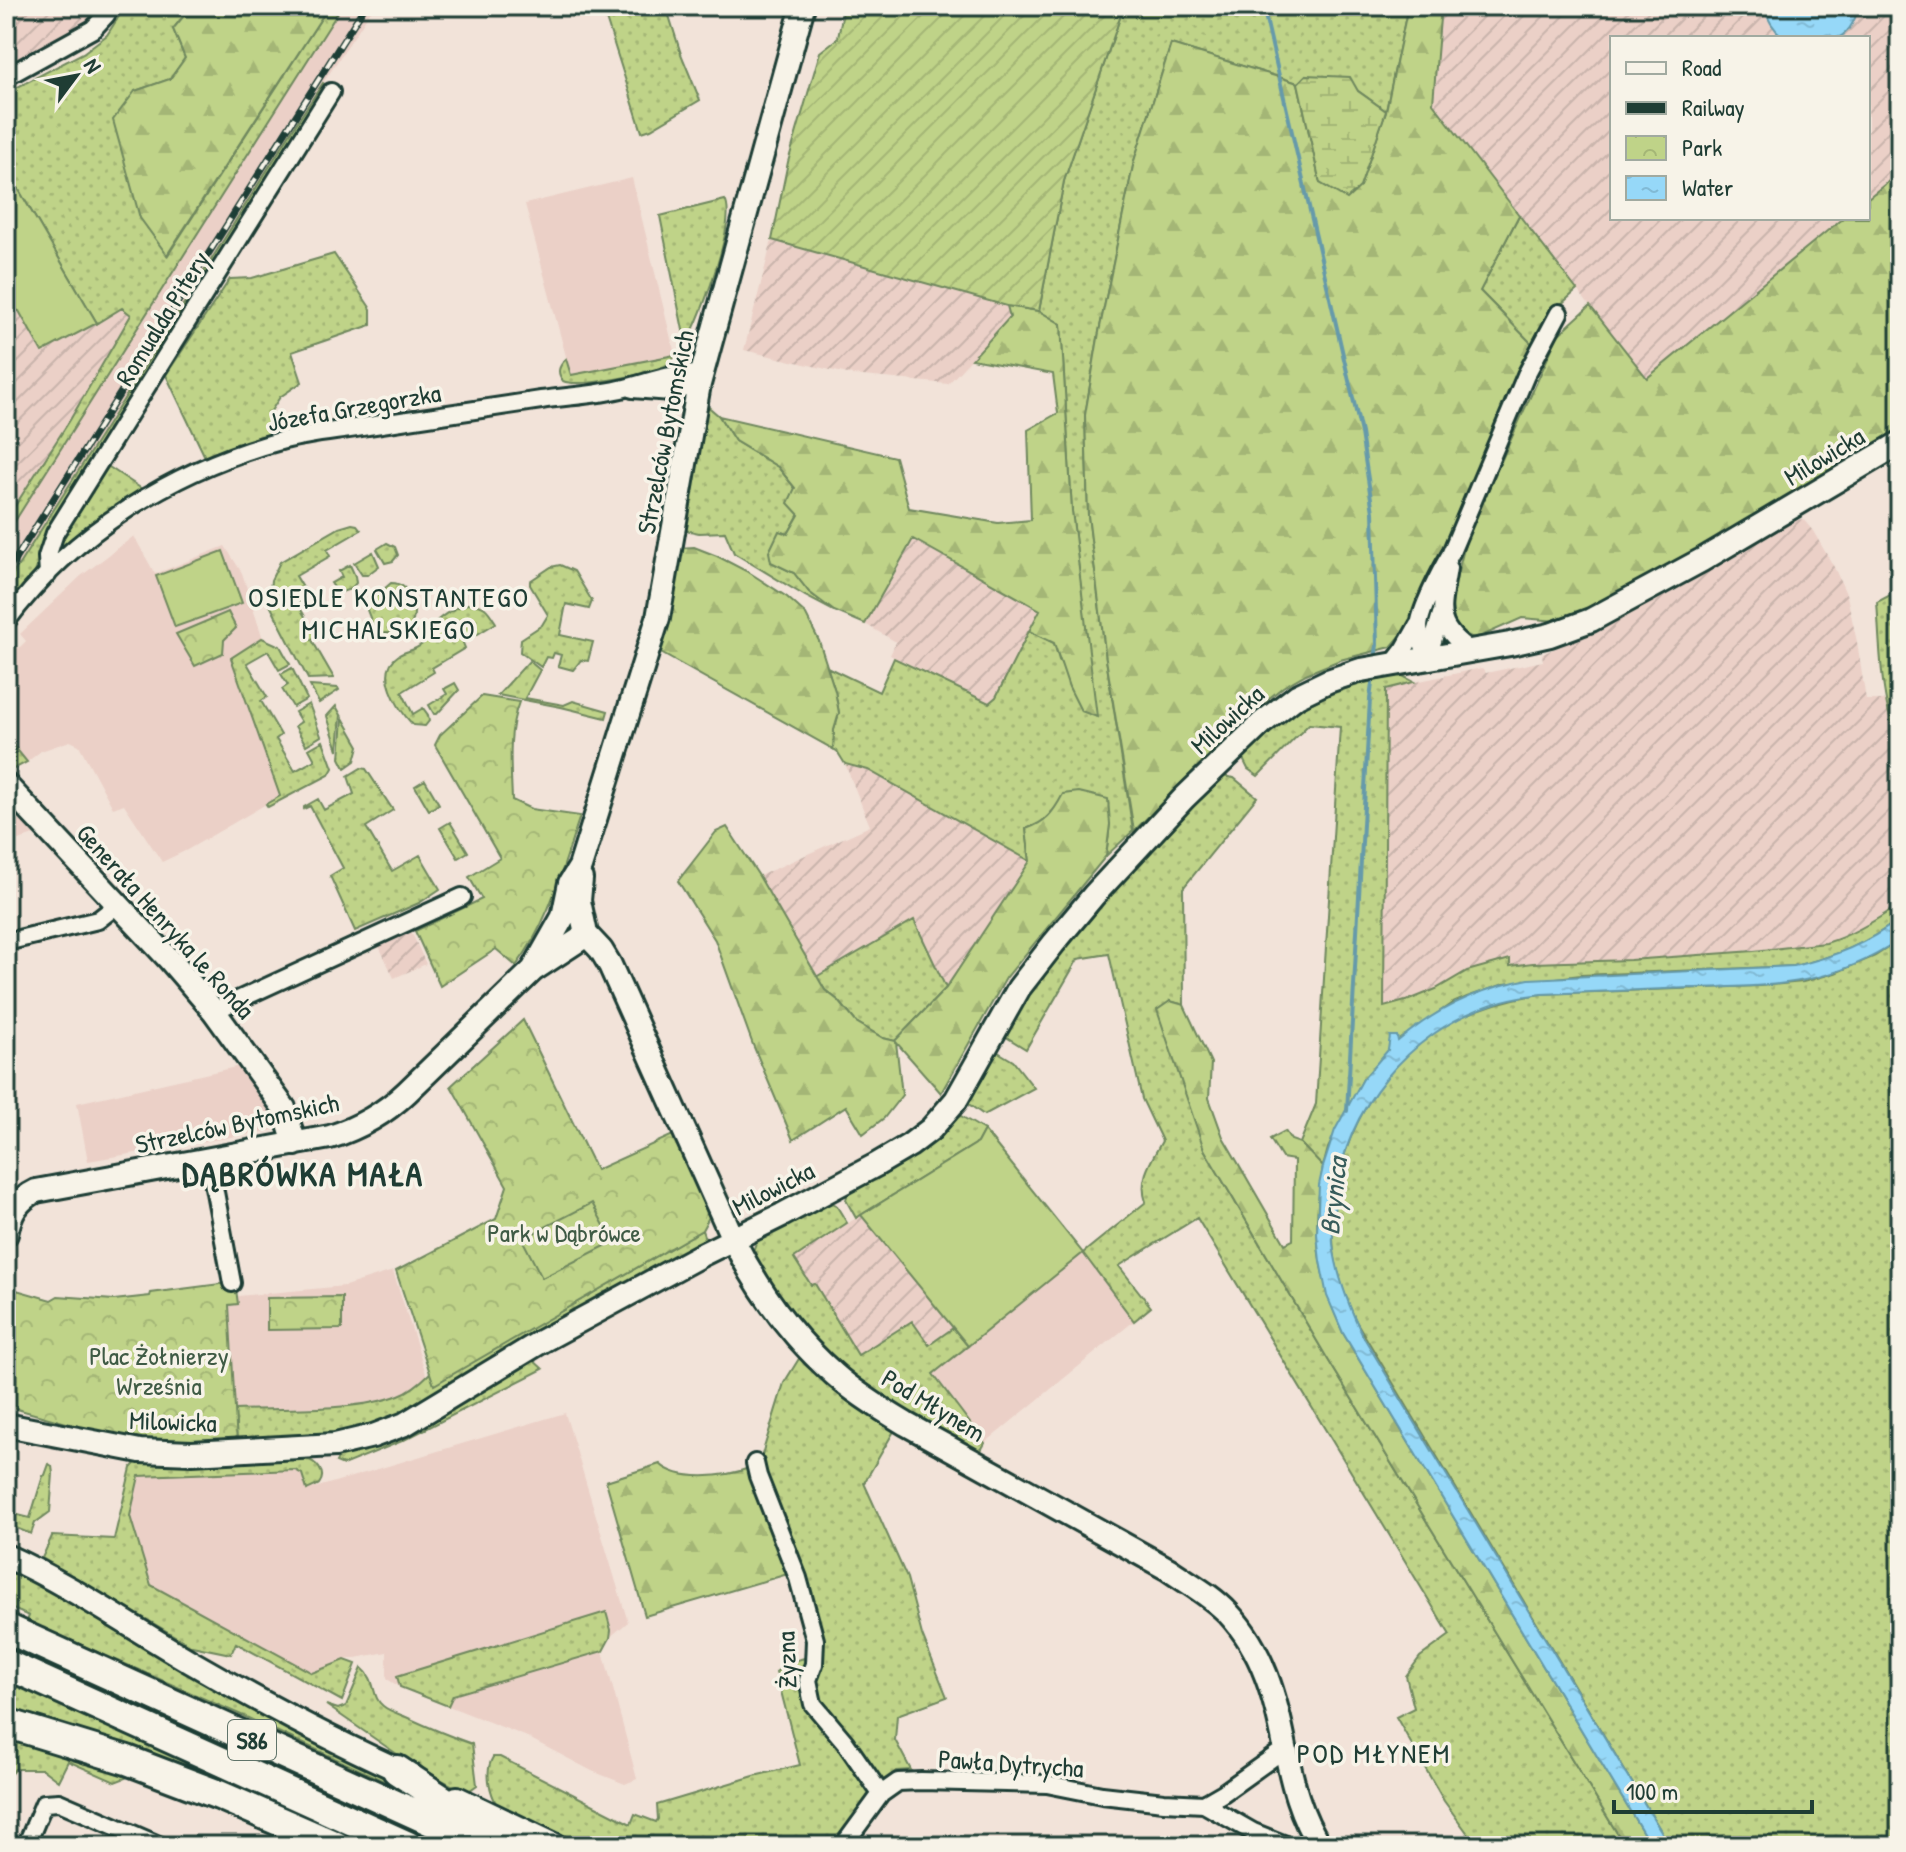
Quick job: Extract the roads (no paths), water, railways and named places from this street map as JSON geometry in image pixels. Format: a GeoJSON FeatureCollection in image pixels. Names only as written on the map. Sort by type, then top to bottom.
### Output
{"type":"FeatureCollection","features":[{"type":"Feature","properties":{"kind":"highway","name":"S86"},"geometry":{"type":"LineString","coordinates":[[12,1631],[486,1846]]}},
{"type":"Feature","properties":{"kind":"highway","name":"S86"},"geometry":{"type":"LineString","coordinates":[[7,1664],[408,1846]]}},
{"type":"Feature","properties":{"kind":"highway"},"geometry":{"type":"LineString","coordinates":[[6,1723],[140,1765],[219,1795],[336,1846]]}},
{"type":"Feature","properties":{"kind":"highway"},"geometry":{"type":"LineString","coordinates":[[6,1738],[38,1732]]}},
{"type":"Feature","properties":{"kind":"highway"},"geometry":{"type":"LineString","coordinates":[[397,1770],[513,1846]]}},
{"type":"Feature","properties":{"kind":"street"},"geometry":{"type":"LineString","coordinates":[[6,77],[93,29],[111,6]]}},
{"type":"Feature","properties":{"kind":"street","name":"Strzelców Bytomskich"},"geometry":{"type":"LineString","coordinates":[[7,1228],[18,1203],[36,1191],[347,1132],[385,1110],[407,1092],[572,928],[570,883],[580,867],[658,618],[693,409],[803,6]]}},
{"type":"Feature","properties":{"kind":"street","name":"Romualda Pitery"},"geometry":{"type":"LineString","coordinates":[[48,574],[47,557],[55,533],[331,92]]}},
{"type":"Feature","properties":{"kind":"street"},"geometry":{"type":"LineString","coordinates":[[1390,665],[1419,624],[1526,375],[1559,313]]}},
{"type":"Feature","properties":{"kind":"street","name":"Józefa Grzegorzka"},"geometry":{"type":"LineString","coordinates":[[6,622],[48,574],[88,538],[157,490],[245,452],[286,440],[342,430],[624,389],[679,373],[700,380]]}},
{"type":"Feature","properties":{"kind":"street","name":"Józefa Grzegorzka"},"geometry":{"type":"LineString","coordinates":[[624,389],[671,392],[700,380]]}},
{"type":"Feature","properties":{"kind":"street"},"geometry":{"type":"LineString","coordinates":[[671,392],[693,409]]}},
{"type":"Feature","properties":{"kind":"street","name":"Milowicka"},"geometry":{"type":"LineString","coordinates":[[6,1425],[140,1451],[179,1452],[324,1447],[357,1441],[405,1424],[542,1341],[876,1165],[931,1129],[965,1087],[1019,988],[1064,931],[1152,832],[1228,754],[1279,708],[1314,687],[1361,670],[1550,635],[1591,620],[1715,552],[1900,443]]}},
{"type":"Feature","properties":{"kind":"street"},"geometry":{"type":"LineString","coordinates":[[1428,658],[1441,614],[1450,555]]}},
{"type":"Feature","properties":{"kind":"street"},"geometry":{"type":"LineString","coordinates":[[1441,614],[1453,637],[1471,651]]}},
{"type":"Feature","properties":{"kind":"street"},"geometry":{"type":"LineString","coordinates":[[1419,624],[1428,658]]}},
{"type":"Feature","properties":{"kind":"street","name":"Generała Henryka le Ronda"},"geometry":{"type":"LineString","coordinates":[[6,785],[214,1011],[284,1108],[295,1144]]}},
{"type":"Feature","properties":{"kind":"street"},"geometry":{"type":"LineString","coordinates":[[214,1011],[462,897]]}},
{"type":"Feature","properties":{"kind":"street"},"geometry":{"type":"LineString","coordinates":[[6,942],[98,920],[117,905]]}},
{"type":"Feature","properties":{"kind":"street","name":"Pod Młynem"},"geometry":{"type":"LineString","coordinates":[[572,928],[601,950],[610,965],[733,1239],[750,1273],[778,1315],[835,1375],[874,1404],[1168,1569],[1228,1613],[1267,1674],[1277,1704],[1299,1805],[1318,1846]]}},
{"type":"Feature","properties":{"kind":"street"},"geometry":{"type":"LineString","coordinates":[[209,1160],[232,1283]]}},
{"type":"Feature","properties":{"kind":"street","name":"Żyzna"},"geometry":{"type":"LineString","coordinates":[[755,1463],[798,1578],[815,1640],[814,1664],[808,1680],[813,1704],[845,1742],[881,1794]]}},
{"type":"Feature","properties":{"kind":"street"},"geometry":{"type":"LineString","coordinates":[[6,1556],[321,1732],[557,1846]]}},
{"type":"Feature","properties":{"kind":"street"},"geometry":{"type":"LineString","coordinates":[[1204,1804],[1286,1748]]}},
{"type":"Feature","properties":{"kind":"street","name":"Pawła Dytrycha"},"geometry":{"type":"LineString","coordinates":[[881,1794],[898,1782],[1047,1784],[1102,1795],[1204,1804],[1253,1832],[1288,1846]]}},
{"type":"Feature","properties":{"kind":"street"},"geometry":{"type":"LineString","coordinates":[[843,1846],[881,1794]]}},
{"type":"Feature","properties":{"kind":"street"},"geometry":{"type":"LineString","coordinates":[[26,1846],[44,1803],[59,1802],[161,1846]]}},
{"type":"Feature","properties":{"kind":"water"},"geometry":{"type":"Polygon","coordinates":[[[1764,6],[1859,6],[1849,29],[1841,36],[1782,36],[1767,16],[1764,6]]]}},
{"type":"Feature","properties":{"kind":"water","name":"Brynica"},"geometry":{"type":"Polygon","coordinates":[[[1900,918],[1900,940],[1874,956],[1823,976],[1773,985],[1523,996],[1463,1017],[1435,1033],[1387,1077],[1368,1103],[1342,1163],[1336,1195],[1333,1244],[1348,1303],[1363,1336],[1670,1846],[1651,1846],[1343,1333],[1327,1296],[1320,1261],[1317,1234],[1323,1167],[1335,1130],[1363,1079],[1388,1050],[1390,1036],[1397,1036],[1398,1041],[1459,1001],[1529,979],[1794,966],[1850,948],[1900,918]]]}},
{"type":"Feature","properties":{"kind":"waterway"},"geometry":{"type":"LineString","coordinates":[[1263,6],[1361,433],[1373,512],[1375,660]]}},
{"type":"Feature","properties":{"kind":"waterway"},"geometry":{"type":"LineString","coordinates":[[1347,1111],[1373,676]]}},
{"type":"Feature","properties":{"kind":"railway"},"geometry":{"type":"LineString","coordinates":[[6,574],[365,6]]}},
{"type":"Feature","properties":{"kind":"district","name":"OSIEDLE KONSTANTEGO MICHALSKIEGO"},"geometry":{"type":"Point","coordinates":[389,613]}},
{"type":"Feature","properties":{"kind":"district","name":"DĄBRÓWKA MAŁA"},"geometry":{"type":"Point","coordinates":[303,1174]}},
{"type":"Feature","properties":{"kind":"district","name":"POD MŁYNEM"},"geometry":{"type":"Point","coordinates":[1374,1753]}},
{"type":"Feature","properties":{"kind":"park label","name":"Park w Dąbrówce"},"geometry":{"type":"Point","coordinates":[564,1232]}},
{"type":"Feature","properties":{"kind":"park label","name":"Plac Żołnierzy Września"},"geometry":{"type":"Point","coordinates":[159,1370]}}]}
